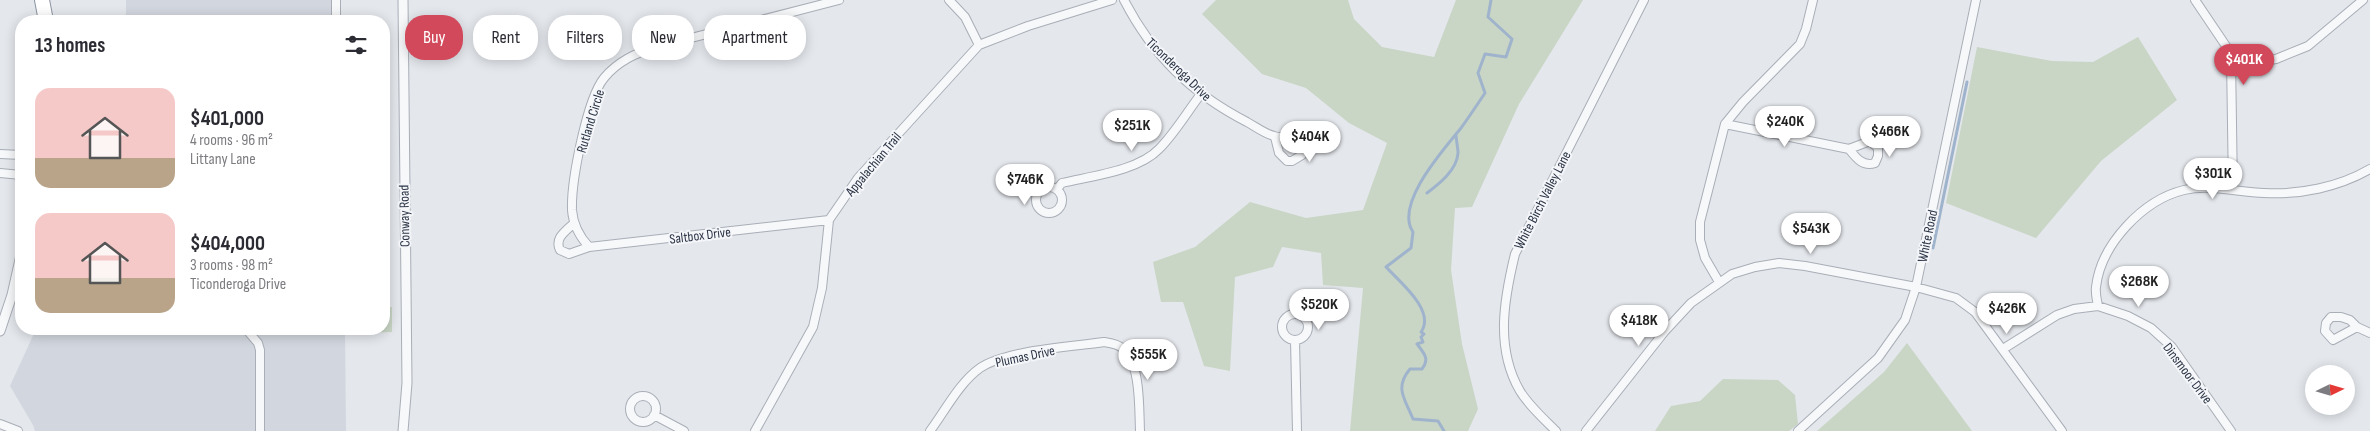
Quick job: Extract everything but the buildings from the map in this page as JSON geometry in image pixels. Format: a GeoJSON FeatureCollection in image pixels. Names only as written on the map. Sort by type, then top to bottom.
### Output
{"type":"FeatureCollection","features":[{"type":"Feature","properties":{"kind":"highway"},"geometry":{"type":"LineString","coordinates":[[42,0],[46,15]]}},
{"type":"Feature","properties":{"kind":"street"},"geometry":{"type":"LineString","coordinates":[[48,15],[49,0]]}},
{"type":"Feature","properties":{"kind":"street"},"geometry":{"type":"LineString","coordinates":[[336,0],[336,15]]}},
{"type":"Feature","properties":{"kind":"street","name":"Conway Road"},"geometry":{"type":"LineString","coordinates":[[403,0],[407,383],[403,431]]}},
{"type":"Feature","properties":{"kind":"street","name":"Rutland Circle"},"geometry":{"type":"LineString","coordinates":[[589,247],[574,223],[573,201],[579,154],[594,98],[603,79],[616,66],[643,51],[656,47],[839,0]]}},
{"type":"Feature","properties":{"kind":"street"},"geometry":{"type":"LineString","coordinates":[[948,0],[965,17],[979,45]]}},
{"type":"Feature","properties":{"kind":"street","name":"Appalachian Trail"},"geometry":{"type":"LineString","coordinates":[[754,431],[813,327],[822,288],[829,220],[858,178],[979,45],[1028,26],[1112,0]]}},
{"type":"Feature","properties":{"kind":"street","name":"Ticonderoga Drive"},"geometry":{"type":"LineString","coordinates":[[1124,0],[1140,30],[1154,49],[1201,94],[1222,109],[1276,137]]}},
{"type":"Feature","properties":{"kind":"street","name":"White Birch Valley Lane"},"geometry":{"type":"LineString","coordinates":[[1556,431],[1528,403],[1520,391],[1513,374],[1505,338],[1503,317],[1505,296],[1515,254],[1644,0]]}},
{"type":"Feature","properties":{"kind":"street"},"geometry":{"type":"LineString","coordinates":[[1719,282],[1705,258],[1700,240],[1700,222],[1725,124],[1743,102],[1800,44],[1806,30],[1813,0]]}},
{"type":"Feature","properties":{"kind":"street","name":"White Road"},"geometry":{"type":"LineString","coordinates":[[1798,431],[1878,358],[1905,320],[1916,287],[1976,0]]}},
{"type":"Feature","properties":{"kind":"street"},"geometry":{"type":"LineString","coordinates":[[2195,0],[2226,46],[2232,66],[2233,190]]}},
{"type":"Feature","properties":{"kind":"street"},"geometry":{"type":"LineString","coordinates":[[2232,66],[2276,59],[2308,46],[2363,0]]}},
{"type":"Feature","properties":{"kind":"street"},"geometry":{"type":"LineString","coordinates":[[1057,189],[1062,183],[1117,170],[1149,157],[1158,150],[1201,94]]}},
{"type":"Feature","properties":{"kind":"street"},"geometry":{"type":"LineString","coordinates":[[1725,124],[1850,149]]}},
{"type":"Feature","properties":{"kind":"street"},"geometry":{"type":"LineString","coordinates":[[0,154],[15,155]]}},
{"type":"Feature","properties":{"kind":"street"},"geometry":{"type":"LineString","coordinates":[[2098,306],[2096,287],[2101,270],[2119,234],[2132,219],[2165,197],[2184,190],[2201,188],[2264,193],[2310,190],[2358,176],[2370,168]]}},
{"type":"Feature","properties":{"kind":"street"},"geometry":{"type":"LineString","coordinates":[[0,173],[15,174]]}},
{"type":"Feature","properties":{"kind":"street","name":"Saltbox Drive"},"geometry":{"type":"LineString","coordinates":[[574,223],[559,238],[557,245],[560,250],[569,254],[589,247],[829,220]]}},
{"type":"Feature","properties":{"kind":"street"},"geometry":{"type":"LineString","coordinates":[[1586,431],[1665,331],[1691,303],[1732,274],[1755,267],[1779,263],[1916,287],[1956,298],[1975,312],[2062,431]]}},
{"type":"Feature","properties":{"kind":"street"},"geometry":{"type":"LineString","coordinates":[[0,331],[15,282]]}},
{"type":"Feature","properties":{"kind":"street","name":"Dinsmoor Drive"},"geometry":{"type":"LineString","coordinates":[[2003,348],[2057,315],[2074,309],[2098,306],[2140,321],[2172,347],[2231,431]]}},
{"type":"Feature","properties":{"kind":"street"},"geometry":{"type":"LineString","coordinates":[[2357,327],[2370,333]]}},
{"type":"Feature","properties":{"kind":"street"},"geometry":{"type":"LineString","coordinates":[[251,335],[258,343],[260,350],[260,431]]}},
{"type":"Feature","properties":{"kind":"street"},"geometry":{"type":"LineString","coordinates":[[1295,340],[1297,431]]}},
{"type":"Feature","properties":{"kind":"street","name":"Plumas Drive"},"geometry":{"type":"LineString","coordinates":[[930,431],[969,379],[980,368],[997,359],[1104,342],[1121,346],[1129,354],[1136,375],[1140,431]]}},
{"type":"Feature","properties":{"kind":"street"},"geometry":{"type":"LineString","coordinates":[[654,415],[684,431]]}},
{"type":"Feature","properties":{"kind":"street"},"geometry":{"type":"LineString","coordinates":[[0,424],[18,431]]}},
{"type":"Feature","properties":{"kind":"shaded area"},"geometry":{"type":"Polygon","coordinates":[[[126,0],[341,0],[341,15],[126,15],[126,0]]]}},
{"type":"Feature","properties":{"kind":"shaded area"},"geometry":{"type":"Polygon","coordinates":[[[33,335],[345,335],[346,431],[35,431],[10,386],[33,335]]]}},
{"type":"Feature","properties":{"kind":"green space"},"geometry":{"type":"Polygon","coordinates":[[[1216,0],[1348,0],[1354,19],[1382,47],[1434,57],[1456,0],[1583,0],[1519,104],[1472,207],[1455,208],[1451,270],[1462,344],[1478,409],[1468,431],[1350,431],[1363,288],[1323,285],[1321,253],[1282,247],[1273,267],[1235,277],[1230,371],[1204,366],[1183,302],[1161,302],[1153,262],[1195,247],[1250,202],[1306,218],[1363,210],[1387,143],[1349,123],[1306,88],[1262,74],[1202,14],[1216,0]]]}},
{"type":"Feature","properties":{"kind":"green space"},"geometry":{"type":"Polygon","coordinates":[[[2138,37],[2177,100],[2101,161],[2036,238],[1946,203],[1977,47],[2052,61],[2093,62],[2138,37]]]}},
{"type":"Feature","properties":{"kind":"green space"},"geometry":{"type":"Polygon","coordinates":[[[390,307],[392,307],[392,332],[390,332],[390,307]]]}},
{"type":"Feature","properties":{"kind":"green space"},"geometry":{"type":"Polygon","coordinates":[[[1907,343],[1972,431],[1817,431],[1884,372],[1907,343]]]}},
{"type":"Feature","properties":{"kind":"green space"},"geometry":{"type":"Polygon","coordinates":[[[1723,379],[1778,380],[1795,395],[1798,424],[1789,431],[1655,431],[1671,406],[1700,401],[1723,379]]]}},
{"type":"Feature","properties":{"kind":"waterway"},"geometry":{"type":"LineString","coordinates":[[1444,431],[1438,421],[1413,419],[1402,394],[1403,382],[1410,369],[1422,369],[1426,362],[1424,353],[1417,344],[1423,342],[1421,337],[1424,334],[1421,332],[1424,324],[1424,315],[1414,297],[1386,267],[1411,248],[1413,232],[1409,220],[1410,207],[1415,192],[1433,163],[1461,128],[1485,93],[1478,73],[1485,54],[1506,57],[1512,39],[1488,17],[1491,0]]}},
{"type":"Feature","properties":{"kind":"waterway"},"geometry":{"type":"LineString","coordinates":[[1933,248],[1967,82]]}},
{"type":"Feature","properties":{"kind":"waterway"},"geometry":{"type":"LineString","coordinates":[[1427,193],[1447,176],[1457,159],[1456,134]]}}]}
